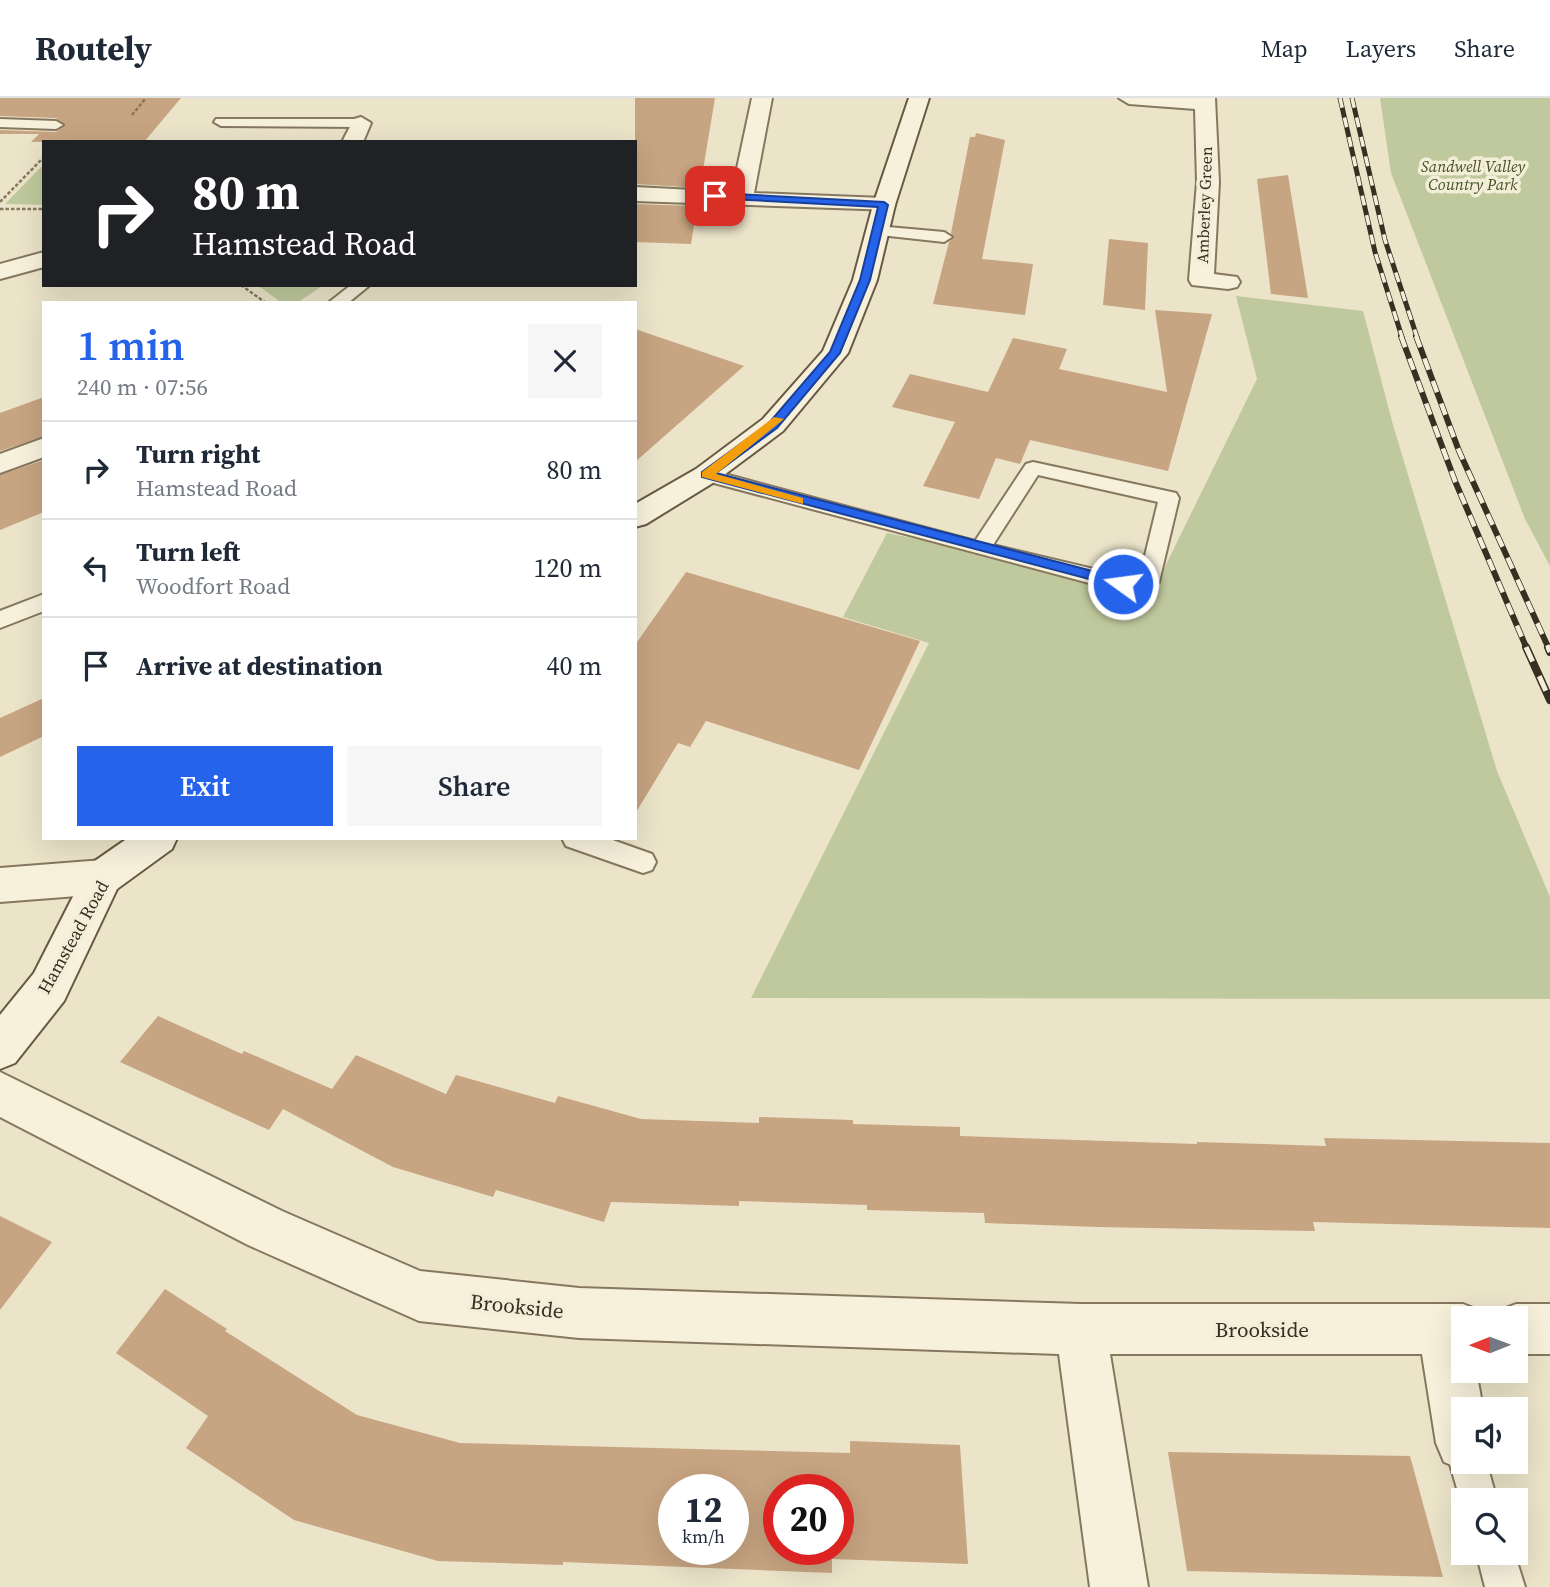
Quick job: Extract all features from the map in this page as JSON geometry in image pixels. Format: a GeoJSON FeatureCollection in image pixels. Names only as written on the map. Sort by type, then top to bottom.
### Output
{"type":"FeatureCollection","features":[{"type":"Feature","properties":{"kind":"street"},"geometry":{"type":"LineString","coordinates":[[741,197],[762,98]]}},
{"type":"Feature","properties":{"kind":"street"},"geometry":{"type":"LineString","coordinates":[[637,516],[706,475],[773,425],[835,353],[865,280],[884,205],[919,98]]}},
{"type":"Feature","properties":{"kind":"street","name":"Amberley Green"},"geometry":{"type":"LineString","coordinates":[[1129,98],[1205,101],[1208,182],[1200,279],[1228,282]]}},
{"type":"Feature","properties":{"kind":"street"},"geometry":{"type":"LineString","coordinates":[[637,194],[884,205]]}},
{"type":"Feature","properties":{"kind":"street"},"geometry":{"type":"LineString","coordinates":[[0,272],[42,260]]}},
{"type":"Feature","properties":{"kind":"street"},"geometry":{"type":"LineString","coordinates":[[0,464],[42,448]]}},
{"type":"Feature","properties":{"kind":"street","name":"Hamstead Road"},"geometry":{"type":"LineString","coordinates":[[0,1048],[49,987],[103,877],[155,840]]}},
{"type":"Feature","properties":{"kind":"street"},"geometry":{"type":"LineString","coordinates":[[0,885],[103,877]]}},
{"type":"Feature","properties":{"kind":"street","name":"Brookside"},"geometry":{"type":"LineString","coordinates":[[0,1094],[265,1228],[419,1296],[579,1313],[1081,1329],[1451,1329]]}},
{"type":"Feature","properties":{"kind":"street"},"geometry":{"type":"LineString","coordinates":[[1081,1329],[1119,1587]]}},
{"type":"Feature","properties":{"kind":"street"},"geometry":{"type":"LineString","coordinates":[[1528,1329],[1550,1329]]}},
{"type":"Feature","properties":{"kind":"lane"},"geometry":{"type":"LineString","coordinates":[[221,122],[357,132]]}},
{"type":"Feature","properties":{"kind":"lane"},"geometry":{"type":"LineString","coordinates":[[0,123],[56,125]]}},
{"type":"Feature","properties":{"kind":"lane"},"geometry":{"type":"LineString","coordinates":[[877,231],[944,237]]}},
{"type":"Feature","properties":{"kind":"lane"},"geometry":{"type":"LineString","coordinates":[[339,301],[359,287]]}},
{"type":"Feature","properties":{"kind":"lane"},"geometry":{"type":"LineString","coordinates":[[706,475],[980,549],[1123,584],[1151,577],[1169,498],[1033,468],[980,549]]}},
{"type":"Feature","properties":{"kind":"lane"},"geometry":{"type":"LineString","coordinates":[[0,620],[42,603]]}},
{"type":"Feature","properties":{"kind":"lane"},"geometry":{"type":"LineString","coordinates":[[581,840],[643,862]]}},
{"type":"Feature","properties":{"kind":"lane"},"geometry":{"type":"LineString","coordinates":[[1498,1565],[1505,1587]]}},
{"type":"Feature","properties":{"kind":"path"},"geometry":{"type":"LineString","coordinates":[[132,115],[146,98]]}},
{"type":"Feature","properties":{"kind":"path"},"geometry":{"type":"LineString","coordinates":[[0,202],[42,158]]}},
{"type":"Feature","properties":{"kind":"path"},"geometry":{"type":"LineString","coordinates":[[0,209],[42,209]]}},
{"type":"Feature","properties":{"kind":"path"},"geometry":{"type":"LineString","coordinates":[[244,287],[263,301]]}},
{"type":"Feature","properties":{"kind":"green space","name":"Sandwell Valley Country Park"},"geometry":{"type":"Polygon","coordinates":[[[1380,98],[1550,98],[1550,566],[1525,519],[1391,173],[1380,98]]]}},
{"type":"Feature","properties":{"kind":"green space"},"geometry":{"type":"Polygon","coordinates":[[[42,166],[42,205],[5,204],[42,166]]]}},
{"type":"Feature","properties":{"kind":"green space"},"geometry":{"type":"Polygon","coordinates":[[[260,287],[321,287],[303,301],[279,301],[260,287]]]}},
{"type":"Feature","properties":{"kind":"green space"},"geometry":{"type":"Polygon","coordinates":[[[1236,296],[1363,311],[1393,425],[1497,771],[1550,897],[1550,999],[751,998],[929,643],[843,617],[887,533],[982,552],[1135,593],[1156,585],[1257,379],[1236,296]]]}},
{"type":"Feature","properties":{"kind":"building"},"geometry":{"type":"Polygon","coordinates":[[[0,98],[181,98],[146,140],[31,142],[39,134],[0,134],[0,130],[56,132],[65,126],[56,118],[0,116],[0,98]]]}},
{"type":"Feature","properties":{"kind":"building"},"geometry":{"type":"Polygon","coordinates":[[[635,98],[715,98],[700,188],[637,184],[635,98]]]}},
{"type":"Feature","properties":{"kind":"building"},"geometry":{"type":"Polygon","coordinates":[[[976,133],[1005,140],[982,259],[1033,264],[1025,315],[933,304],[949,242],[954,238],[951,233],[970,137],[975,137],[976,133]]]}},
{"type":"Feature","properties":{"kind":"building"},"geometry":{"type":"Polygon","coordinates":[[[1288,175],[1308,298],[1271,294],[1257,179],[1288,175]]]}},
{"type":"Feature","properties":{"kind":"building"},"geometry":{"type":"Polygon","coordinates":[[[637,204],[697,206],[691,244],[637,242],[637,204]]]}},
{"type":"Feature","properties":{"kind":"building"},"geometry":{"type":"Polygon","coordinates":[[[1109,239],[1148,243],[1145,310],[1103,305],[1109,239]]]}},
{"type":"Feature","properties":{"kind":"building"},"geometry":{"type":"Polygon","coordinates":[[[1155,310],[1212,314],[1168,471],[1030,440],[1020,464],[996,458],[979,499],[923,486],[955,422],[892,407],[910,374],[988,392],[1013,338],[1067,349],[1059,369],[1167,392],[1155,310]]]}},
{"type":"Feature","properties":{"kind":"building"},"geometry":{"type":"Polygon","coordinates":[[[637,330],[744,366],[637,460],[637,330]]]}},
{"type":"Feature","properties":{"kind":"building"},"geometry":{"type":"Polygon","coordinates":[[[42,398],[42,437],[0,451],[0,413],[42,398]]]}},
{"type":"Feature","properties":{"kind":"building"},"geometry":{"type":"Polygon","coordinates":[[[42,461],[42,513],[0,530],[0,475],[42,461]]]}},
{"type":"Feature","properties":{"kind":"building"},"geometry":{"type":"Polygon","coordinates":[[[686,572],[920,641],[859,770],[706,721],[690,747],[678,743],[637,811],[637,642],[686,572]]]}},
{"type":"Feature","properties":{"kind":"building"},"geometry":{"type":"Polygon","coordinates":[[[42,699],[42,737],[0,757],[0,718],[42,699]]]}},
{"type":"Feature","properties":{"kind":"building"},"geometry":{"type":"Polygon","coordinates":[[[158,1016],[242,1054],[244,1051],[332,1089],[356,1055],[446,1094],[456,1075],[555,1103],[558,1096],[641,1119],[759,1123],[759,1117],[853,1120],[853,1124],[960,1127],[960,1136],[1197,1144],[1326,1146],[1324,1138],[1550,1143],[1550,1228],[1313,1222],[1315,1231],[1098,1227],[985,1223],[984,1213],[867,1210],[867,1205],[739,1201],[739,1206],[611,1202],[604,1222],[496,1190],[493,1197],[393,1167],[283,1109],[269,1130],[120,1062],[158,1016]]]}},
{"type":"Feature","properties":{"kind":"building"},"geometry":{"type":"Polygon","coordinates":[[[0,1216],[52,1242],[0,1310],[0,1216]]]}},
{"type":"Feature","properties":{"kind":"building"},"geometry":{"type":"Polygon","coordinates":[[[165,1289],[227,1329],[225,1331],[357,1415],[460,1443],[850,1453],[850,1441],[960,1445],[968,1564],[854,1560],[854,1474],[763,1474],[763,1565],[832,1565],[832,1573],[563,1562],[563,1565],[438,1561],[294,1520],[186,1448],[208,1416],[116,1353],[165,1289]]]}},
{"type":"Feature","properties":{"kind":"building"},"geometry":{"type":"Polygon","coordinates":[[[1168,1452],[1410,1456],[1443,1577],[1187,1571],[1168,1452]]]}},
{"type":"Feature","properties":{"kind":"railway"},"geometry":{"type":"LineString","coordinates":[[1340,98],[1375,252],[1402,337]]}},
{"type":"Feature","properties":{"kind":"railway"},"geometry":{"type":"LineString","coordinates":[[1352,98],[1385,240],[1417,337]]}},
{"type":"Feature","properties":{"kind":"railway"},"geometry":{"type":"LineString","coordinates":[[1401,336],[1455,481],[1527,649]]}},
{"type":"Feature","properties":{"kind":"railway"},"geometry":{"type":"LineString","coordinates":[[1416,336],[1459,451],[1549,649]]}},
{"type":"Feature","properties":{"kind":"railway"},"geometry":{"type":"LineString","coordinates":[[1526,647],[1550,700]]}},
{"type":"Feature","properties":{"kind":"railway"},"geometry":{"type":"LineString","coordinates":[[1548,647],[1550,652]]}},
{"type":"Feature","properties":{"kind":"slow traffic"},"geometry":{"type":"LineString","coordinates":[[778,419],[706,475],[798,501]]}},
{"type":"Feature","properties":{"kind":"route"},"geometry":{"type":"LineString","coordinates":[[715,196],[884,205],[865,280],[835,353],[773,425],[706,475],[1123,584]]}}]}
